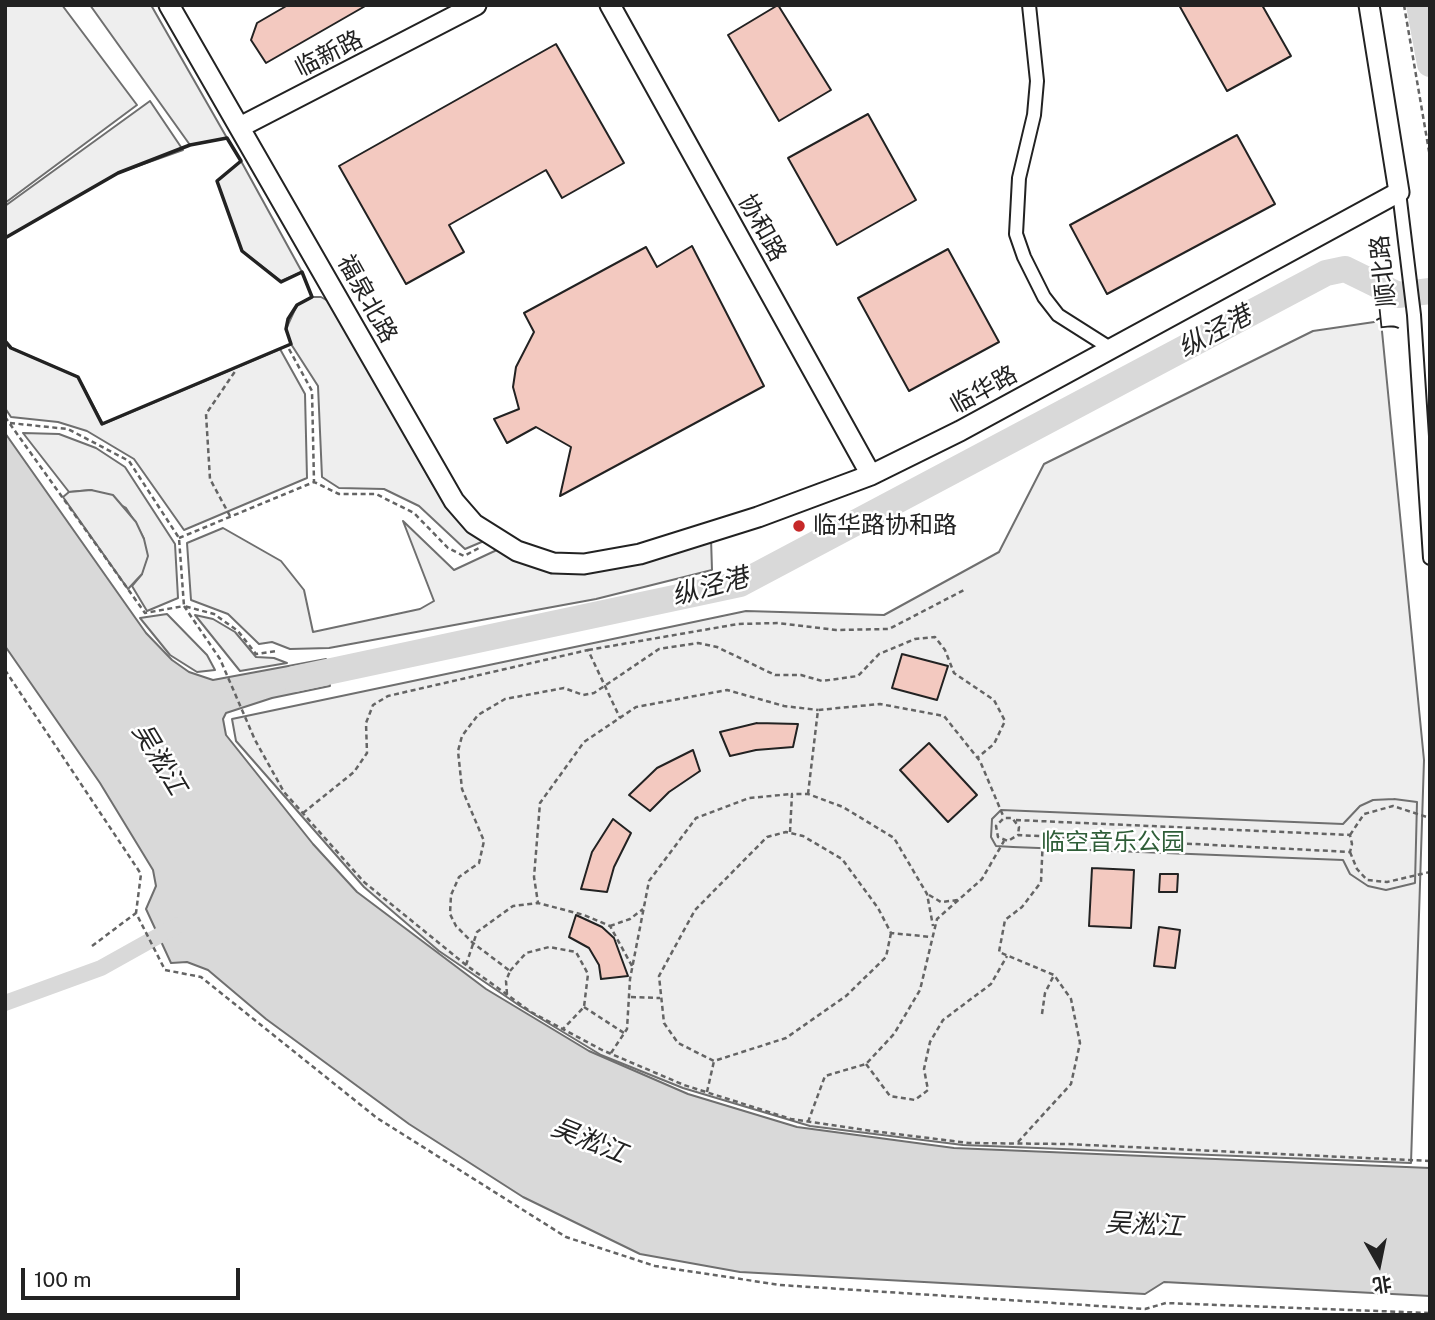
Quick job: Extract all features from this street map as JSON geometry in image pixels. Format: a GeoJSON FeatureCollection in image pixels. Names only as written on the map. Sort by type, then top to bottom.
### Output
{"type":"FeatureCollection","features":[{"type":"Feature","properties":{"kind":"street","name":"福泉北路"},"geometry":{"type":"LineString","coordinates":[[169,5],[242,126],[444,487],[464,514],[496,540],[527,556],[568,564]]}},
{"type":"Feature","properties":{"kind":"street","name":"临新路"},"geometry":{"type":"LineString","coordinates":[[242,126],[476,5]]}},
{"type":"Feature","properties":{"kind":"street","name":"协和路"},"geometry":{"type":"LineString","coordinates":[[610,5],[871,475]]}},
{"type":"Feature","properties":{"kind":"street"},"geometry":{"type":"LineString","coordinates":[[1029,5],[1037,80],[1034,115],[1019,178],[1016,234],[1044,297],[1058,314],[1110,348]]}},
{"type":"Feature","properties":{"kind":"street","name":"广顺北路"},"geometry":{"type":"LineString","coordinates":[[1369,5],[1399,192],[1414,315],[1430,558]]}},
{"type":"Feature","properties":{"kind":"street","name":"临华路"},"geometry":{"type":"LineString","coordinates":[[568,564],[601,563],[640,554],[758,517],[871,475],[960,431],[1399,192]]}},
{"type":"Feature","properties":{"kind":"path"},"geometry":{"type":"LineString","coordinates":[[1405,5],[1430,157]]}},
{"type":"Feature","properties":{"kind":"path"},"geometry":{"type":"LineString","coordinates":[[289,349],[312,391],[314,482]]}},
{"type":"Feature","properties":{"kind":"path"},"geometry":{"type":"LineString","coordinates":[[230,516],[210,479],[206,414],[236,370]]}},
{"type":"Feature","properties":{"kind":"path"},"geometry":{"type":"LineString","coordinates":[[5,417],[145,613],[184,607],[214,614],[237,631],[256,654],[278,651]]}},
{"type":"Feature","properties":{"kind":"path"},"geometry":{"type":"LineString","coordinates":[[9,423],[68,429],[122,456],[136,469],[179,538],[184,607],[220,659],[255,740],[284,792],[364,882],[466,965],[507,995],[610,1054],[707,1092],[808,1122],[969,1143],[1430,1161]]}},
{"type":"Feature","properties":{"kind":"path"},"geometry":{"type":"LineString","coordinates":[[179,538],[314,482],[339,494],[376,494],[414,513],[448,548],[464,556],[496,540]]}},
{"type":"Feature","properties":{"kind":"path"},"geometry":{"type":"LineString","coordinates":[[303,813],[354,772],[367,753],[366,723],[373,705],[388,696],[588,650],[738,624],[778,623],[836,629],[889,629],[964,590]]}},
{"type":"Feature","properties":{"kind":"path"},"geometry":{"type":"LineString","coordinates":[[510,971],[473,943],[456,926],[450,914],[451,895],[459,877],[479,863],[484,841],[462,789],[458,751],[462,736],[478,715],[505,699],[564,688],[583,695],[594,693],[659,649],[698,643],[717,647],[775,675],[801,675],[822,681],[858,676],[879,654],[915,639],[935,636],[945,650],[954,673],[994,700],[1005,721],[994,744],[977,758]]}},
{"type":"Feature","properties":{"kind":"path"},"geometry":{"type":"LineString","coordinates":[[588,650],[620,718]]}},
{"type":"Feature","properties":{"kind":"path"},"geometry":{"type":"LineString","coordinates":[[5,670],[141,874],[136,913],[164,969],[201,977],[377,1118],[566,1237],[655,1266],[780,1285],[1145,1309],[1166,1303],[1430,1313]]}},
{"type":"Feature","properties":{"kind":"path"},"geometry":{"type":"LineString","coordinates":[[538,903],[534,877],[540,803],[584,741],[636,707],[727,690],[784,706],[817,710],[880,704],[943,716],[977,758],[1004,818]]}},
{"type":"Feature","properties":{"kind":"path"},"geometry":{"type":"LineString","coordinates":[[808,794],[817,710]]}},
{"type":"Feature","properties":{"kind":"path"},"geometry":{"type":"LineString","coordinates":[[790,833],[792,794]]}},
{"type":"Feature","properties":{"kind":"path"},"geometry":{"type":"LineString","coordinates":[[610,1054],[624,1033],[631,997],[632,966],[649,881],[696,818],[749,798],[792,794],[808,794],[843,807],[894,838],[927,894],[933,930]]}},
{"type":"Feature","properties":{"kind":"path"},"geometry":{"type":"LineString","coordinates":[[1430,818],[1393,806],[1364,814],[1350,835],[1350,852],[1357,869],[1367,880],[1387,882],[1430,872]]}},
{"type":"Feature","properties":{"kind":"path"},"geometry":{"type":"LineString","coordinates":[[1004,841],[995,830],[998,822],[1004,818],[1350,835]]}},
{"type":"Feature","properties":{"kind":"path"},"geometry":{"type":"LineString","coordinates":[[1004,841],[1012,841],[1018,835],[1016,820]]}},
{"type":"Feature","properties":{"kind":"path"},"geometry":{"type":"LineString","coordinates":[[790,833],[803,836],[842,859],[878,908],[891,933],[886,957],[846,996],[786,1038],[714,1061],[678,1043],[664,1023],[659,976],[695,910],[767,837],[790,833]]}},
{"type":"Feature","properties":{"kind":"path"},"geometry":{"type":"LineString","coordinates":[[1018,835],[1350,852]]}},
{"type":"Feature","properties":{"kind":"path"},"geometry":{"type":"LineString","coordinates":[[1016,1143],[1071,1084],[1080,1043],[1071,999],[1054,975],[999,952],[1005,920],[1022,907],[1041,882],[1043,837]]}},
{"type":"Feature","properties":{"kind":"path"},"geometry":{"type":"LineString","coordinates":[[808,1122],[825,1076],[866,1064],[894,1034],[920,990],[937,919],[982,878],[1004,841]]}},
{"type":"Feature","properties":{"kind":"path"},"geometry":{"type":"LineString","coordinates":[[927,894],[941,902],[958,900]]}},
{"type":"Feature","properties":{"kind":"path"},"geometry":{"type":"LineString","coordinates":[[466,965],[477,932],[513,906],[538,903],[584,915],[610,926],[632,966]]}},
{"type":"Feature","properties":{"kind":"path"},"geometry":{"type":"LineString","coordinates":[[610,926],[630,919],[643,909]]}},
{"type":"Feature","properties":{"kind":"path"},"geometry":{"type":"LineString","coordinates":[[92,946],[136,913]]}},
{"type":"Feature","properties":{"kind":"path"},"geometry":{"type":"LineString","coordinates":[[891,933],[931,937]]}},
{"type":"Feature","properties":{"kind":"path"},"geometry":{"type":"LineString","coordinates":[[507,995],[506,981],[510,971],[527,953],[549,947],[576,952],[588,974],[584,1007],[563,1029]]}},
{"type":"Feature","properties":{"kind":"path"},"geometry":{"type":"LineString","coordinates":[[866,1064],[890,1096],[915,1100],[928,1090],[924,1069],[930,1042],[943,1020],[991,984],[1007,956]]}},
{"type":"Feature","properties":{"kind":"path"},"geometry":{"type":"LineString","coordinates":[[1042,1014],[1045,993],[1054,975]]}},
{"type":"Feature","properties":{"kind":"path"},"geometry":{"type":"LineString","coordinates":[[631,997],[660,998]]}},
{"type":"Feature","properties":{"kind":"path"},"geometry":{"type":"LineString","coordinates":[[584,1007],[624,1033]]}},
{"type":"Feature","properties":{"kind":"path"},"geometry":{"type":"LineString","coordinates":[[707,1092],[714,1061]]}},
{"type":"Feature","properties":{"kind":"green space"},"geometry":{"type":"Polygon","coordinates":[[[5,5],[62,5],[137,105],[5,203],[5,5]]]}},
{"type":"Feature","properties":{"kind":"green space"},"geometry":{"type":"Polygon","coordinates":[[[90,5],[151,5],[227,138],[190,145],[90,5]]]}},
{"type":"Feature","properties":{"kind":"green space"},"geometry":{"type":"Polygon","coordinates":[[[150,101],[183,150],[118,173],[5,238],[5,206],[150,101]]]}},
{"type":"Feature","properties":{"kind":"green space"},"geometry":{"type":"Polygon","coordinates":[[[241,161],[302,272],[281,281],[242,251],[217,181],[241,161]]]}},
{"type":"Feature","properties":{"kind":"green space"},"geometry":{"type":"Polygon","coordinates":[[[312,297],[321,297],[330,302],[433,485],[484,541],[465,549],[419,506],[384,489],[339,488],[322,477],[318,386],[291,344],[286,329],[297,305],[312,297]]]}},
{"type":"Feature","properties":{"kind":"green space","name":"临空音乐公园"},"geometry":{"type":"Polygon","coordinates":[[[1381,321],[1424,760],[1411,1163],[963,1145],[810,1126],[683,1088],[601,1055],[520,1006],[439,951],[364,887],[236,741],[232,719],[746,611],[884,615],[999,552],[1044,464],[1313,331],[1381,321]]]}},
{"type":"Feature","properties":{"kind":"green space"},"geometry":{"type":"Polygon","coordinates":[[[5,341],[11,348],[78,377],[103,424],[280,349],[305,394],[307,478],[184,530],[134,459],[87,431],[58,422],[11,417],[5,408],[5,341]]]}},
{"type":"Feature","properties":{"kind":"green space"},"geometry":{"type":"Polygon","coordinates":[[[23,433],[59,434],[96,448],[125,467],[175,544],[178,598],[147,611],[132,586],[142,574],[144,539],[126,508],[91,490],[69,492],[23,433]]]}},
{"type":"Feature","properties":{"kind":"green space"},"geometry":{"type":"Polygon","coordinates":[[[403,521],[454,570],[499,549],[540,568],[711,538],[712,570],[596,599],[329,648],[290,649],[272,642],[259,644],[228,614],[191,600],[187,543],[223,528],[281,561],[304,590],[313,632],[420,609],[434,601],[403,521]]]}},
{"type":"Feature","properties":{"kind":"green space"},"geometry":{"type":"Polygon","coordinates":[[[167,614],[207,655],[215,670],[197,672],[170,655],[140,618],[167,614]]]}},
{"type":"Feature","properties":{"kind":"green space"},"geometry":{"type":"Polygon","coordinates":[[[195,615],[213,619],[235,632],[256,657],[274,658],[287,663],[240,671],[195,615]]]}},
{"type":"Feature","properties":{"kind":"shaded area"},"geometry":{"type":"Polygon","coordinates":[[[91,490],[113,495],[136,522],[144,539],[148,556],[142,574],[128,589],[63,497],[69,492],[91,490]]]}},
{"type":"Feature","properties":{"kind":"shaded area"},"geometry":{"type":"Polygon","coordinates":[[[1373,800],[1417,802],[1415,883],[1386,890],[1368,886],[1350,874],[1343,860],[996,846],[991,837],[992,819],[1001,810],[1343,824],[1360,806],[1373,800]]]}},
{"type":"Feature","properties":{"kind":"water","name":"吴淞江"},"geometry":{"type":"Polygon","coordinates":[[[5,433],[146,633],[172,660],[189,672],[213,680],[326,659],[330,686],[272,698],[226,713],[223,719],[226,735],[313,844],[357,892],[486,989],[589,1051],[688,1094],[797,1127],[954,1148],[1430,1168],[1430,1296],[1164,1282],[1145,1294],[740,1272],[640,1254],[523,1197],[409,1124],[266,1019],[208,970],[187,962],[171,963],[146,909],[156,886],[153,870],[100,783],[5,646],[5,433]]]}},
{"type":"Feature","properties":{"kind":"building"},"geometry":{"type":"Polygon","coordinates":[[[288,5],[367,5],[266,63],[251,40],[257,23],[288,5]]]}},
{"type":"Feature","properties":{"kind":"building"},"geometry":{"type":"Polygon","coordinates":[[[778,5],[831,90],[779,121],[728,35],[778,5]]]}},
{"type":"Feature","properties":{"kind":"building"},"geometry":{"type":"Polygon","coordinates":[[[1179,5],[1262,5],[1291,56],[1227,91],[1179,5]]]}},
{"type":"Feature","properties":{"kind":"building"},"geometry":{"type":"Polygon","coordinates":[[[556,44],[624,163],[562,198],[546,170],[449,225],[464,252],[406,284],[339,166],[556,44]]]}},
{"type":"Feature","properties":{"kind":"building"},"geometry":{"type":"Polygon","coordinates":[[[868,114],[916,200],[837,245],[788,158],[868,114]]]}},
{"type":"Feature","properties":{"kind":"building"},"geometry":{"type":"Polygon","coordinates":[[[1237,135],[1275,204],[1107,294],[1070,225],[1237,135]]]}},
{"type":"Feature","properties":{"kind":"building"},"geometry":{"type":"Polygon","coordinates":[[[692,246],[764,386],[560,496],[571,447],[536,427],[507,443],[494,419],[519,409],[513,387],[516,367],[534,332],[524,313],[646,247],[657,267],[692,246]]]}},
{"type":"Feature","properties":{"kind":"building"},"geometry":{"type":"Polygon","coordinates":[[[948,249],[999,342],[909,391],[858,298],[948,249]]]}},
{"type":"Feature","properties":{"kind":"building"},"geometry":{"type":"Polygon","coordinates":[[[902,654],[948,666],[937,700],[892,688],[902,654]]]}},
{"type":"Feature","properties":{"kind":"building"},"geometry":{"type":"Polygon","coordinates":[[[757,723],[798,724],[793,747],[756,750],[730,756],[720,732],[757,723]]]}},
{"type":"Feature","properties":{"kind":"building"},"geometry":{"type":"Polygon","coordinates":[[[929,743],[977,795],[948,822],[900,770],[929,743]]]}},
{"type":"Feature","properties":{"kind":"building"},"geometry":{"type":"Polygon","coordinates":[[[693,750],[700,771],[669,792],[650,811],[629,795],[657,768],[693,750]]]}},
{"type":"Feature","properties":{"kind":"building"},"geometry":{"type":"Polygon","coordinates":[[[613,819],[631,833],[614,867],[607,892],[581,889],[592,852],[613,819]]]}},
{"type":"Feature","properties":{"kind":"building"},"geometry":{"type":"Polygon","coordinates":[[[1092,868],[1134,870],[1131,928],[1089,926],[1092,868]]]}},
{"type":"Feature","properties":{"kind":"building"},"geometry":{"type":"Polygon","coordinates":[[[1160,874],[1178,874],[1177,892],[1159,892],[1160,874]]]}},
{"type":"Feature","properties":{"kind":"building"},"geometry":{"type":"Polygon","coordinates":[[[576,915],[602,927],[614,938],[628,976],[601,979],[599,965],[589,948],[569,937],[576,915]]]}},
{"type":"Feature","properties":{"kind":"building"},"geometry":{"type":"Polygon","coordinates":[[[1159,927],[1180,930],[1175,968],[1154,966],[1159,927]]]}},
{"type":"Feature","properties":{"kind":"waterway"},"geometry":{"type":"LineString","coordinates":[[1419,5],[1430,64]]}},
{"type":"Feature","properties":{"kind":"waterway","name":"纵泾港"},"geometry":{"type":"LineString","coordinates":[[294,679],[740,584],[1326,273],[1345,269],[1398,295],[1430,291]]}},
{"type":"Feature","properties":{"kind":"waterway"},"geometry":{"type":"LineString","coordinates":[[5,1003],[101,968],[178,925]]}},
{"type":"Feature","properties":{"kind":"wall"},"geometry":{"type":"LineString","coordinates":[[5,238],[118,173],[190,145],[227,138],[241,161],[217,181],[242,251],[281,282],[302,272],[312,297],[297,305],[288,319],[286,329],[291,344],[102,424],[78,377],[11,348],[5,341]]}},
{"type":"Feature","properties":{"kind":"place","name":"临华路协和路"},"geometry":{"type":"Point","coordinates":[799,526]}}]}
